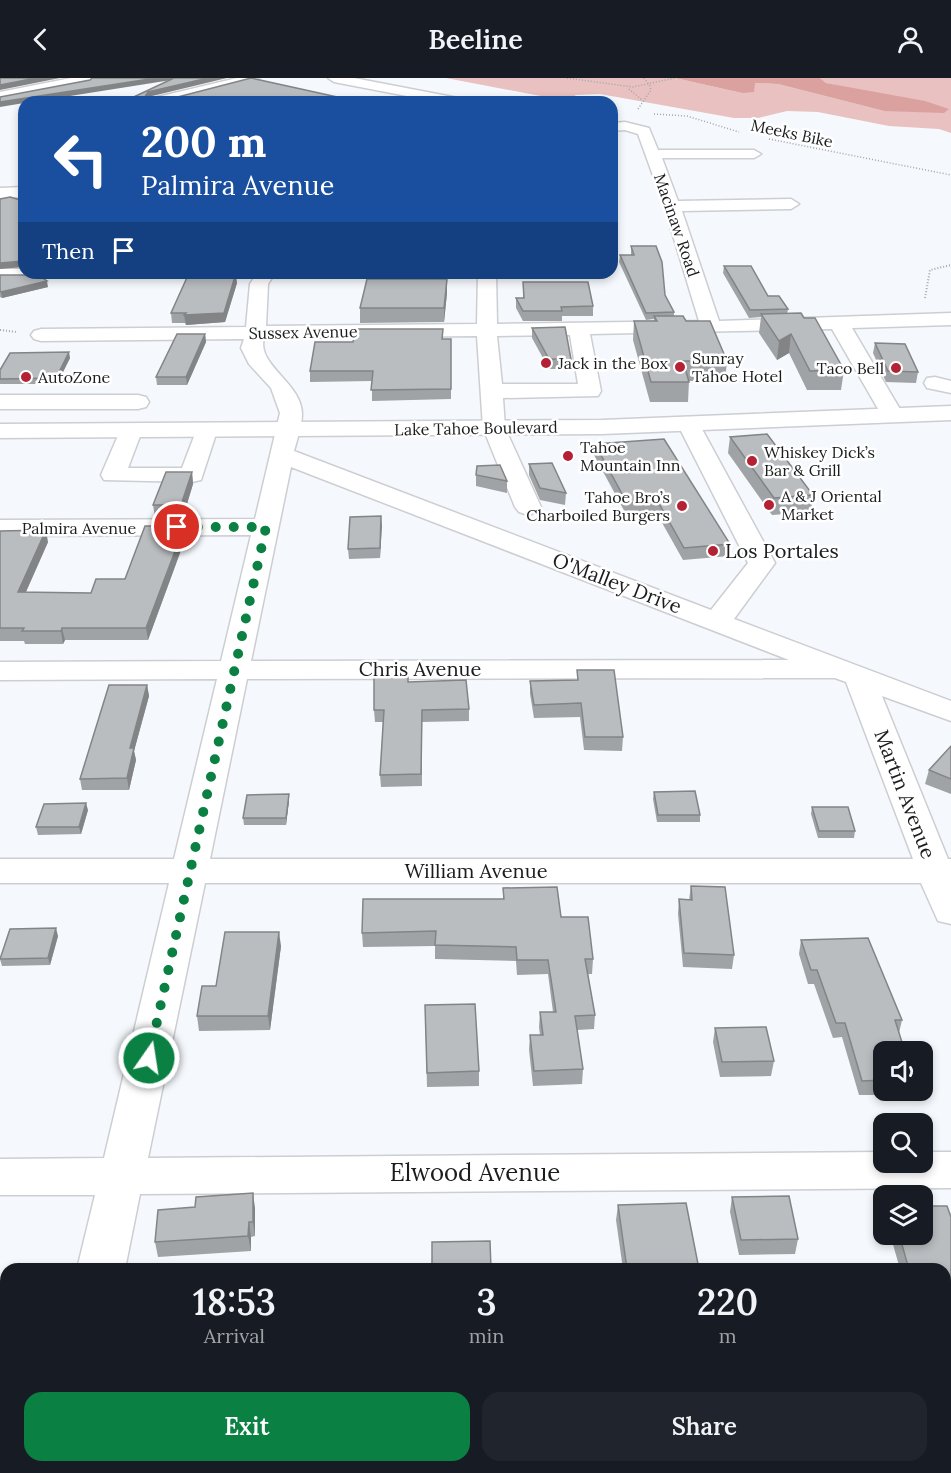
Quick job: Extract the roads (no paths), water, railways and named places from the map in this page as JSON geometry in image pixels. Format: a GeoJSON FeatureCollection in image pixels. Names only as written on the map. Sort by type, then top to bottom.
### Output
{"type":"FeatureCollection","features":[{"type":"Feature","properties":{"kind":"main road"},"geometry":{"type":"LineString","coordinates":[[0,96],[90,78]]}},
{"type":"Feature","properties":{"kind":"main road"},"geometry":{"type":"LineString","coordinates":[[179,96],[253,78]]}},
{"type":"Feature","properties":{"kind":"main road"},"geometry":{"type":"LineString","coordinates":[[334,78],[426,96]]}},
{"type":"Feature","properties":{"kind":"main road"},"geometry":{"type":"LineString","coordinates":[[351,96],[383,88]]}},
{"type":"Feature","properties":{"kind":"main road","name":"Macinaw Road"},"geometry":{"type":"LineString","coordinates":[[618,128],[644,130],[672,206],[711,327]]}},
{"type":"Feature","properties":{"kind":"main road"},"geometry":{"type":"LineString","coordinates":[[653,154],[754,154]]}},
{"type":"Feature","properties":{"kind":"main road"},"geometry":{"type":"LineString","coordinates":[[0,194],[18,192]]}},
{"type":"Feature","properties":{"kind":"main road"},"geometry":{"type":"LineString","coordinates":[[672,206],[791,204]]}},
{"type":"Feature","properties":{"kind":"main road"},"geometry":{"type":"LineString","coordinates":[[0,274],[18,274]]}},
{"type":"Feature","properties":{"kind":"main road"},"geometry":{"type":"LineString","coordinates":[[102,1263],[291,413],[281,386],[255,360],[251,348],[256,332],[259,284],[262,279]]}},
{"type":"Feature","properties":{"kind":"main road"},"geometry":{"type":"LineString","coordinates":[[487,279],[487,330],[494,428],[528,507]]}},
{"type":"Feature","properties":{"kind":"main road","name":"Sussex Avenue"},"geometry":{"type":"LineString","coordinates":[[41,335],[711,327],[951,319]]}},
{"type":"Feature","properties":{"kind":"main road"},"geometry":{"type":"LineString","coordinates":[[838,323],[893,416]]}},
{"type":"Feature","properties":{"kind":"main road"},"geometry":{"type":"LineString","coordinates":[[491,391],[590,391],[579,328]]}},
{"type":"Feature","properties":{"kind":"main road"},"geometry":{"type":"LineString","coordinates":[[0,402],[138,402]]}},
{"type":"Feature","properties":{"kind":"main road"},"geometry":{"type":"LineString","coordinates":[[59,431],[73,402]]}},
{"type":"Feature","properties":{"kind":"main road","name":"Lake Tahoe Boulevard"},"geometry":{"type":"LineString","coordinates":[[0,431],[206,431],[284,442],[494,428],[689,425],[951,413]]}},
{"type":"Feature","properties":{"kind":"main road"},"geometry":{"type":"LineString","coordinates":[[689,425],[762,563],[717,621]]}},
{"type":"Feature","properties":{"kind":"main road"},"geometry":{"type":"LineString","coordinates":[[130,431],[113,475],[192,475],[206,431]]}},
{"type":"Feature","properties":{"kind":"main road","name":"O'Malley Drive"},"geometry":{"type":"LineString","coordinates":[[284,442],[717,621],[951,712]]}},
{"type":"Feature","properties":{"kind":"main road","name":"Palmira Avenue"},"geometry":{"type":"LineString","coordinates":[[0,528],[266,527]]}},
{"type":"Feature","properties":{"kind":"main road","name":"Chris Avenue"},"geometry":{"type":"LineString","coordinates":[[0,672],[234,669],[849,672]]}},
{"type":"Feature","properties":{"kind":"main road","name":"Martin Avenue"},"geometry":{"type":"LineString","coordinates":[[849,672],[943,871],[951,912]]}},
{"type":"Feature","properties":{"kind":"main road","name":"William Avenue"},"geometry":{"type":"LineString","coordinates":[[0,871],[943,871]]}},
{"type":"Feature","properties":{"kind":"main road","name":"Elwood Avenue"},"geometry":{"type":"LineString","coordinates":[[0,1177],[951,1170]]}},
{"type":"Feature","properties":{"kind":"place","name":"Jack in the Box"},"geometry":{"type":"Point","coordinates":[546,363]}},
{"type":"Feature","properties":{"kind":"place","name":"Sunray Tahoe Hotel"},"geometry":{"type":"Point","coordinates":[680,367]}},
{"type":"Feature","properties":{"kind":"place","name":"Taco Bell"},"geometry":{"type":"Point","coordinates":[896,368]}},
{"type":"Feature","properties":{"kind":"place","name":"AutoZone"},"geometry":{"type":"Point","coordinates":[26,377]}},
{"type":"Feature","properties":{"kind":"place","name":"Tahoe Mountain Inn"},"geometry":{"type":"Point","coordinates":[568,456]}},
{"type":"Feature","properties":{"kind":"place","name":"Whiskey Dick’s Bar & Grill"},"geometry":{"type":"Point","coordinates":[752,461]}},
{"type":"Feature","properties":{"kind":"place","name":"A & J Oriental Market"},"geometry":{"type":"Point","coordinates":[769,505]}},
{"type":"Feature","properties":{"kind":"place","name":"Tahoe Bro’s Charboiled Burgers"},"geometry":{"type":"Point","coordinates":[682,506]}},
{"type":"Feature","properties":{"kind":"place","name":"Los Portales"},"geometry":{"type":"Point","coordinates":[713,551]}}]}
